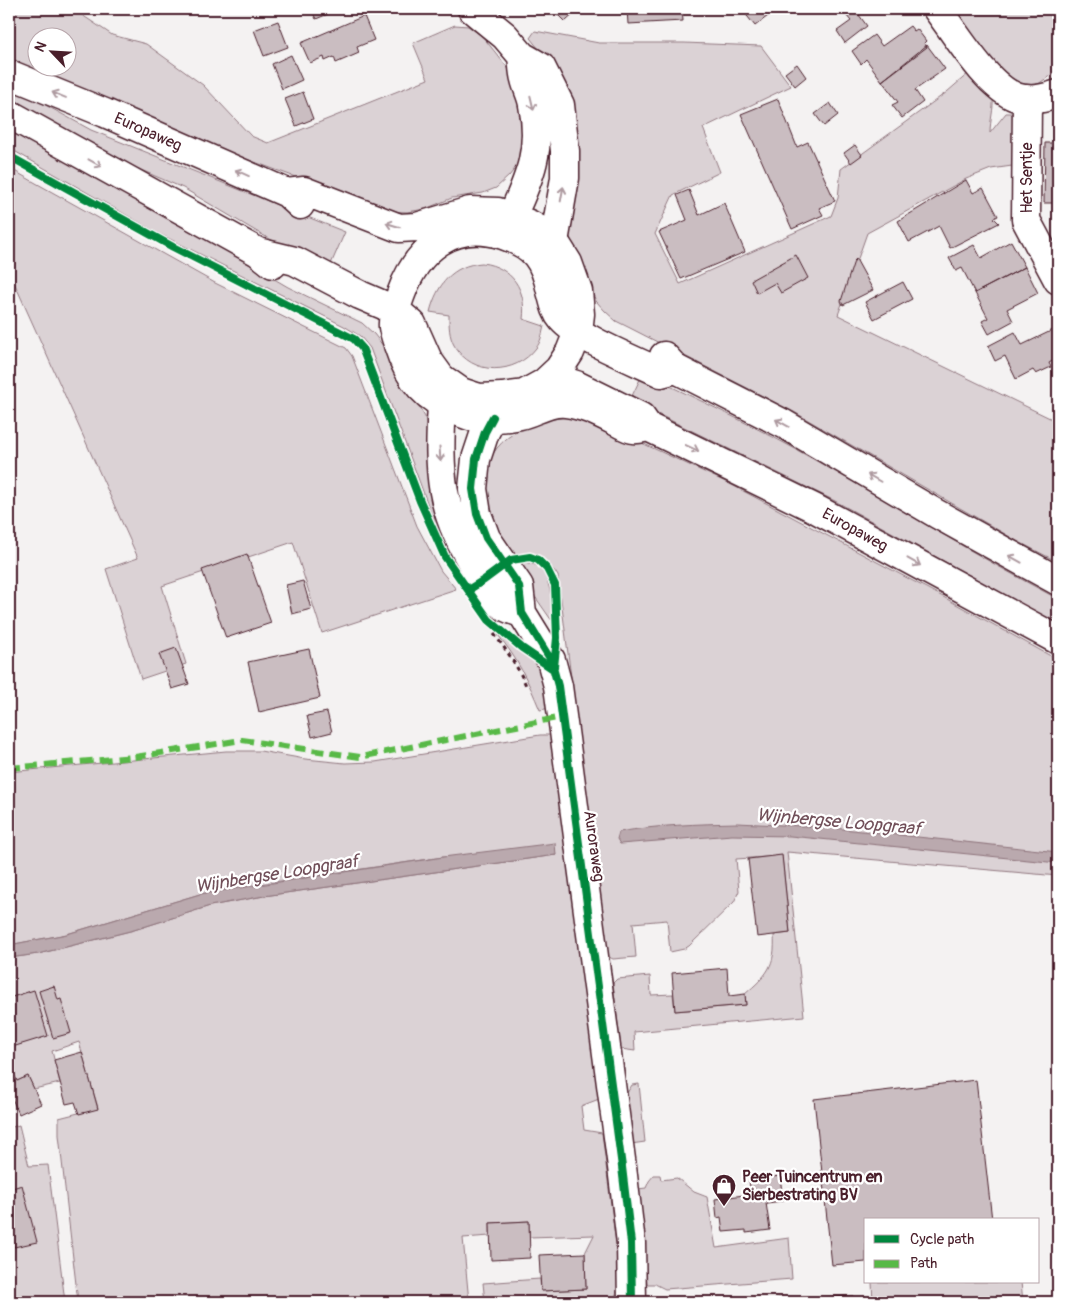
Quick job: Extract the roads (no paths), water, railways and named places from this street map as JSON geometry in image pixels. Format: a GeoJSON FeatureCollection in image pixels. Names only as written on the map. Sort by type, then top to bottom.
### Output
{"type":"FeatureCollection","features":[{"type":"Feature","properties":{"kind":"main road"},"geometry":{"type":"LineString","coordinates":[[472,9],[505,36],[522,56],[541,67],[560,105],[565,151],[565,178],[554,242]]}},
{"type":"Feature","properties":{"kind":"main road"},"geometry":{"type":"LineString","coordinates":[[937,9],[986,73],[999,86],[1017,97],[1027,99],[1049,97],[1058,94]]}},
{"type":"Feature","properties":{"kind":"main road"},"geometry":{"type":"LineString","coordinates":[[508,226],[524,191],[535,160],[537,135],[533,103],[524,78],[522,56]]}},
{"type":"Feature","properties":{"kind":"main road","name":"Europaweg"},"geometry":{"type":"LineString","coordinates":[[9,74],[105,113],[287,193],[298,205],[390,244],[424,254]]}},
{"type":"Feature","properties":{"kind":"main road","name":"Het Sentje"},"geometry":{"type":"LineString","coordinates":[[1027,99],[1026,220],[1058,280]]}},
{"type":"Feature","properties":{"kind":"main road"},"geometry":{"type":"LineString","coordinates":[[9,114],[258,252],[286,274],[394,319],[412,324],[428,360],[441,378],[461,392],[479,398],[498,407],[516,416],[546,394],[570,352],[579,323],[578,291],[568,263],[554,242],[545,233],[508,226],[486,231],[463,231],[444,238],[424,254],[405,284],[394,319],[404,363],[416,384],[442,405],[473,417],[498,407]]}},
{"type":"Feature","properties":{"kind":"main road","name":"Europaweg"},"geometry":{"type":"LineString","coordinates":[[287,193],[304,191],[398,228],[417,227],[470,211],[498,212],[508,226]]}},
{"type":"Feature","properties":{"kind":"main road"},"geometry":{"type":"LineString","coordinates":[[508,226],[539,258],[546,269],[555,307],[561,318],[579,323],[661,373],[676,369],[784,424],[862,472],[1018,561],[1058,581]]}},
{"type":"Feature","properties":{"kind":"main road","name":"Europaweg"},"geometry":{"type":"LineString","coordinates":[[546,394],[564,381],[576,385],[641,417],[648,427],[814,508],[1058,640]]}},
{"type":"Feature","properties":{"kind":"main road","name":"Auroraweg"},"geometry":{"type":"LineString","coordinates":[[442,405],[439,447],[443,490],[450,518],[463,548],[512,622],[551,660],[558,686],[622,1167],[631,1243],[632,1302]]}},
{"type":"Feature","properties":{"kind":"main road","name":"Auroraweg"},"geometry":{"type":"LineString","coordinates":[[498,407],[485,432],[476,459],[472,489],[477,514],[486,538],[519,586],[512,622]]}},
{"type":"Feature","properties":{"kind":"place","name":"Peer Tuincentrum en Sierbestrating BV"},"geometry":{"type":"Point","coordinates":[724,1207]}},
{"type":"Feature","properties":{"kind":"water label","name":"Wijnbergse Loopgraaf"},"geometry":{"type":"Point","coordinates":[839,822]}},
{"type":"Feature","properties":{"kind":"water label","name":"Wijnbergse Loopgraaf"},"geometry":{"type":"Point","coordinates":[277,874]}}]}
